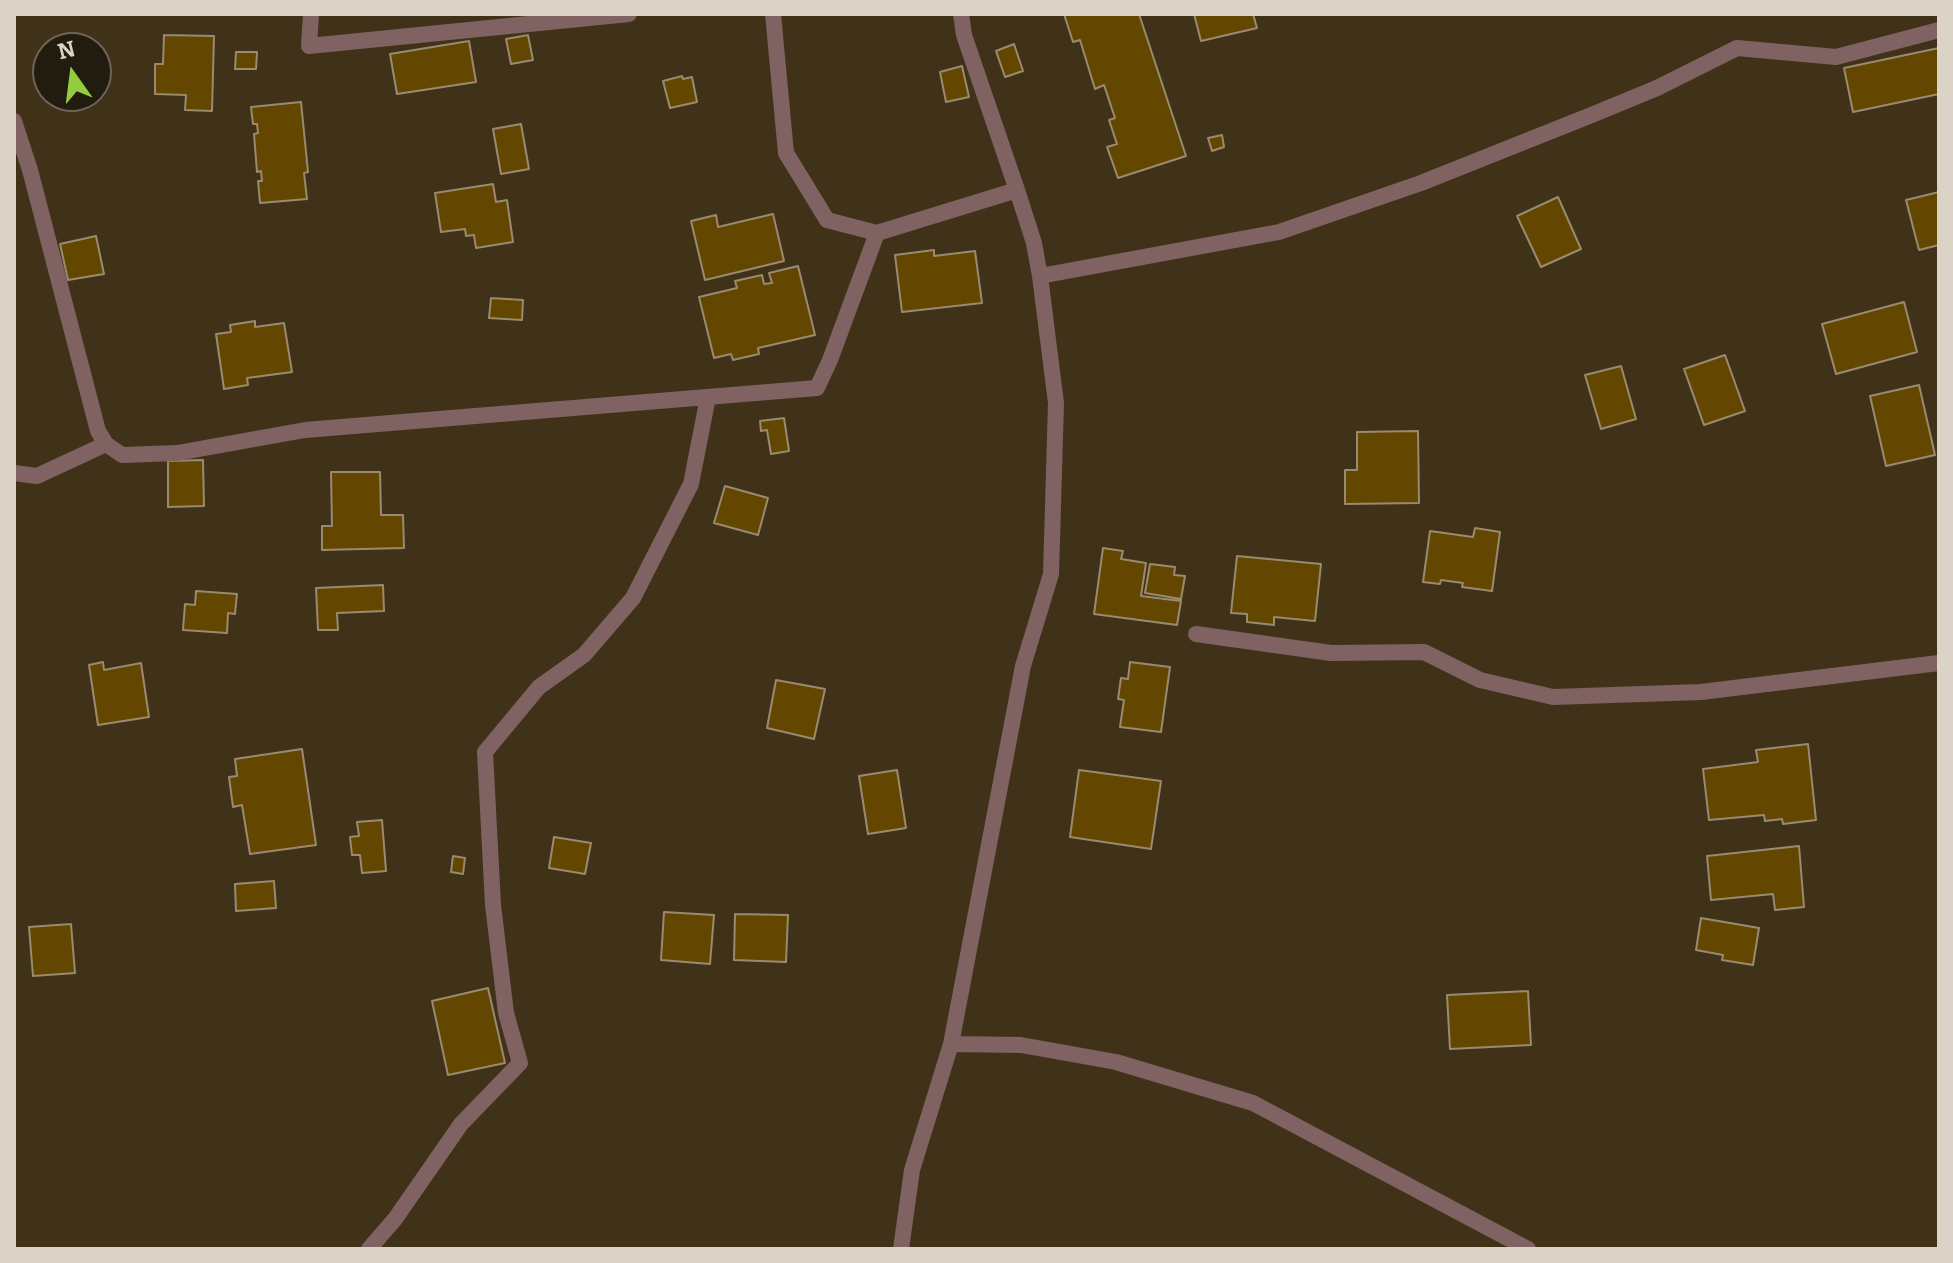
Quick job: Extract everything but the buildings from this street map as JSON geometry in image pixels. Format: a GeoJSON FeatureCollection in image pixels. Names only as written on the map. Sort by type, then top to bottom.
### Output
{"type":"FeatureCollection","features":[{"type":"Feature","properties":{"kind":"street"},"geometry":{"type":"LineString","coordinates":[[311,14],[309,46],[629,14]]}},
{"type":"Feature","properties":{"kind":"street"},"geometry":{"type":"LineString","coordinates":[[773,14],[786,153],[827,220],[877,233],[1017,190]]}},
{"type":"Feature","properties":{"kind":"street"},"geometry":{"type":"LineString","coordinates":[[901,1249],[912,1170],[951,1044],[1023,666],[1051,574],[1056,403],[1040,276],[1034,243],[964,35],[961,14]]}},
{"type":"Feature","properties":{"kind":"street"},"geometry":{"type":"LineString","coordinates":[[1040,276],[1279,232],[1421,183],[1594,114],[1657,88],[1737,48],[1836,57],[1939,30]]}},
{"type":"Feature","properties":{"kind":"street"},"geometry":{"type":"LineString","coordinates":[[14,121],[30,170],[98,431],[106,444],[122,455],[177,453],[305,430],[817,388],[877,233]]}},
{"type":"Feature","properties":{"kind":"street"},"geometry":{"type":"LineString","coordinates":[[369,1249],[395,1219],[461,1124],[520,1063],[506,1013],[493,905],[485,752],[539,687],[584,655],[633,598],[691,484],[708,397]]}},
{"type":"Feature","properties":{"kind":"street"},"geometry":{"type":"LineString","coordinates":[[14,473],[37,476],[106,444]]}},
{"type":"Feature","properties":{"kind":"street"},"geometry":{"type":"LineString","coordinates":[[1196,634],[1331,653],[1424,652],[1480,680],[1553,697],[1701,692],[1939,663]]}},
{"type":"Feature","properties":{"kind":"street"},"geometry":{"type":"LineString","coordinates":[[951,1044],[1021,1045],[1116,1062],[1253,1103],[1528,1249]]}}]}
